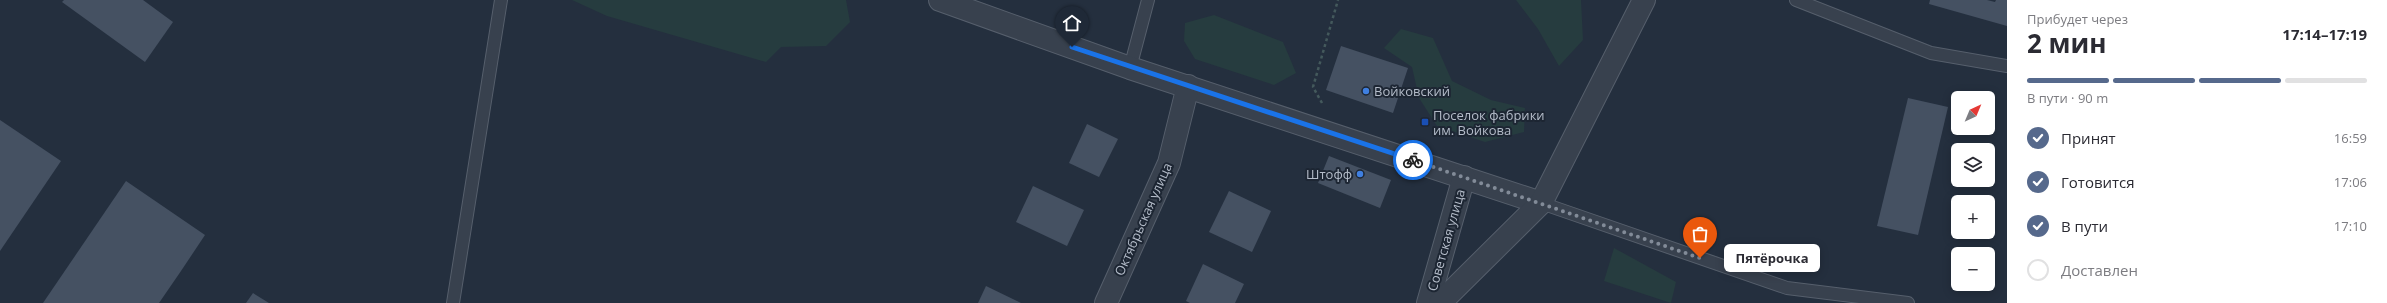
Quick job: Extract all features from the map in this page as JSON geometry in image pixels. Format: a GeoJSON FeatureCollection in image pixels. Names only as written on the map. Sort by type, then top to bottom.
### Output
{"type":"FeatureCollection","features":[{"type":"Feature","properties":{"kind":"street"},"geometry":{"type":"LineString","coordinates":[[940,0],[1130,68],[1541,203]]}},
{"type":"Feature","properties":{"kind":"street","name":"Советская улица"},"geometry":{"type":"LineString","coordinates":[[1440,303],[1541,203],[1644,0]]}},
{"type":"Feature","properties":{"kind":"street","name":"Октябрьская улица"},"geometry":{"type":"LineString","coordinates":[[1106,303],[1169,163],[1188,86]]}},
{"type":"Feature","properties":{"kind":"street","name":"Советская улица"},"geometry":{"type":"LineString","coordinates":[[1428,303],[1464,177]]}},
{"type":"Feature","properties":{"kind":"lane"},"geometry":{"type":"LineString","coordinates":[[453,303],[501,0]]}},
{"type":"Feature","properties":{"kind":"lane"},"geometry":{"type":"LineString","coordinates":[[1130,68],[1148,0]]}},
{"type":"Feature","properties":{"kind":"lane"},"geometry":{"type":"LineString","coordinates":[[1796,0],[1931,53],[2007,66]]}},
{"type":"Feature","properties":{"kind":"lane"},"geometry":{"type":"LineString","coordinates":[[1541,203],[1787,288],[1908,303]]}},
{"type":"Feature","properties":{"kind":"path"},"geometry":{"type":"LineString","coordinates":[[1325,108],[1313,88],[1338,0]]}},
{"type":"Feature","properties":{"kind":"green space"},"geometry":{"type":"Polygon","coordinates":[[[572,0],[846,0],[850,22],[826,46],[781,47],[766,62],[607,16],[572,0]]]}},
{"type":"Feature","properties":{"kind":"green space"},"geometry":{"type":"Polygon","coordinates":[[[1516,0],[1581,0],[1583,40],[1559,66],[1538,29],[1516,0]]]}},
{"type":"Feature","properties":{"kind":"green space"},"geometry":{"type":"Polygon","coordinates":[[[1214,15],[1283,42],[1296,73],[1274,85],[1195,59],[1184,41],[1185,23],[1214,15]]]}},
{"type":"Feature","properties":{"kind":"green space"},"geometry":{"type":"Polygon","coordinates":[[[1401,29],[1433,38],[1452,81],[1491,100],[1525,108],[1524,132],[1485,142],[1437,126],[1419,98],[1412,67],[1384,48],[1401,29]]]}},
{"type":"Feature","properties":{"kind":"green space"},"geometry":{"type":"Polygon","coordinates":[[[1614,248],[1676,282],[1671,303],[1604,281],[1614,248]]]}},
{"type":"Feature","properties":{"kind":"building"},"geometry":{"type":"Polygon","coordinates":[[[64,0],[143,0],[173,22],[145,62],[62,2],[64,0]]]}},
{"type":"Feature","properties":{"kind":"building"},"geometry":{"type":"Polygon","coordinates":[[[1930,0],[1987,0],[1995,2],[1996,0],[2007,0],[2007,26],[1929,4],[1930,0]]]}},
{"type":"Feature","properties":{"kind":"building"},"geometry":{"type":"Polygon","coordinates":[[[1341,46],[1408,68],[1393,113],[1326,90],[1341,46]]]}},
{"type":"Feature","properties":{"kind":"building"},"geometry":{"type":"Polygon","coordinates":[[[1908,98],[1948,107],[1918,235],[1877,226],[1908,98]]]}},
{"type":"Feature","properties":{"kind":"building"},"geometry":{"type":"Polygon","coordinates":[[[0,120],[61,161],[0,251],[0,120]]]}},
{"type":"Feature","properties":{"kind":"building"},"geometry":{"type":"Polygon","coordinates":[[[1087,124],[1118,139],[1099,177],[1069,163],[1087,124]]]}},
{"type":"Feature","properties":{"kind":"building"},"geometry":{"type":"Polygon","coordinates":[[[1329,156],[1391,180],[1380,208],[1318,183],[1329,156]]]}},
{"type":"Feature","properties":{"kind":"building"},"geometry":{"type":"Polygon","coordinates":[[[126,181],[205,235],[181,271],[159,303],[43,303],[126,181]]]}},
{"type":"Feature","properties":{"kind":"building"},"geometry":{"type":"Polygon","coordinates":[[[1033,186],[1084,210],[1067,246],[1016,222],[1033,186]]]}},
{"type":"Feature","properties":{"kind":"building"},"geometry":{"type":"Polygon","coordinates":[[[1229,191],[1271,211],[1252,252],[1209,232],[1229,191]]]}},
{"type":"Feature","properties":{"kind":"building"},"geometry":{"type":"Polygon","coordinates":[[[1203,264],[1244,284],[1235,303],[1190,303],[1186,301],[1203,264]]]}},
{"type":"Feature","properties":{"kind":"building"},"geometry":{"type":"Polygon","coordinates":[[[986,286],[1021,303],[978,303],[986,286]]]}},
{"type":"Feature","properties":{"kind":"building"},"geometry":{"type":"Polygon","coordinates":[[[253,293],[269,303],[246,303],[253,293]]]}},
{"type":"Feature","properties":{"kind":"way so far"},"geometry":{"type":"LineString","coordinates":[[1413,160],[1700,258]]}},
{"type":"Feature","properties":{"kind":"place","name":"Войковский"},"geometry":{"type":"Point","coordinates":[1366,91]}},
{"type":"Feature","properties":{"kind":"place","name":"Поселок фабрики им. Войкова"},"geometry":{"type":"Point","coordinates":[1425,122]}},
{"type":"Feature","properties":{"kind":"place","name":"Штофф"},"geometry":{"type":"Point","coordinates":[1360,174]}},
{"type":"Feature","properties":{"kind":"place","name":"Пятёрочка"},"geometry":{"type":"Point","coordinates":[1700,258]}},
{"type":"Feature","properties":{"kind":"route"},"geometry":{"type":"LineString","coordinates":[[1072,47],[1130,68],[1413,160]]}}]}
